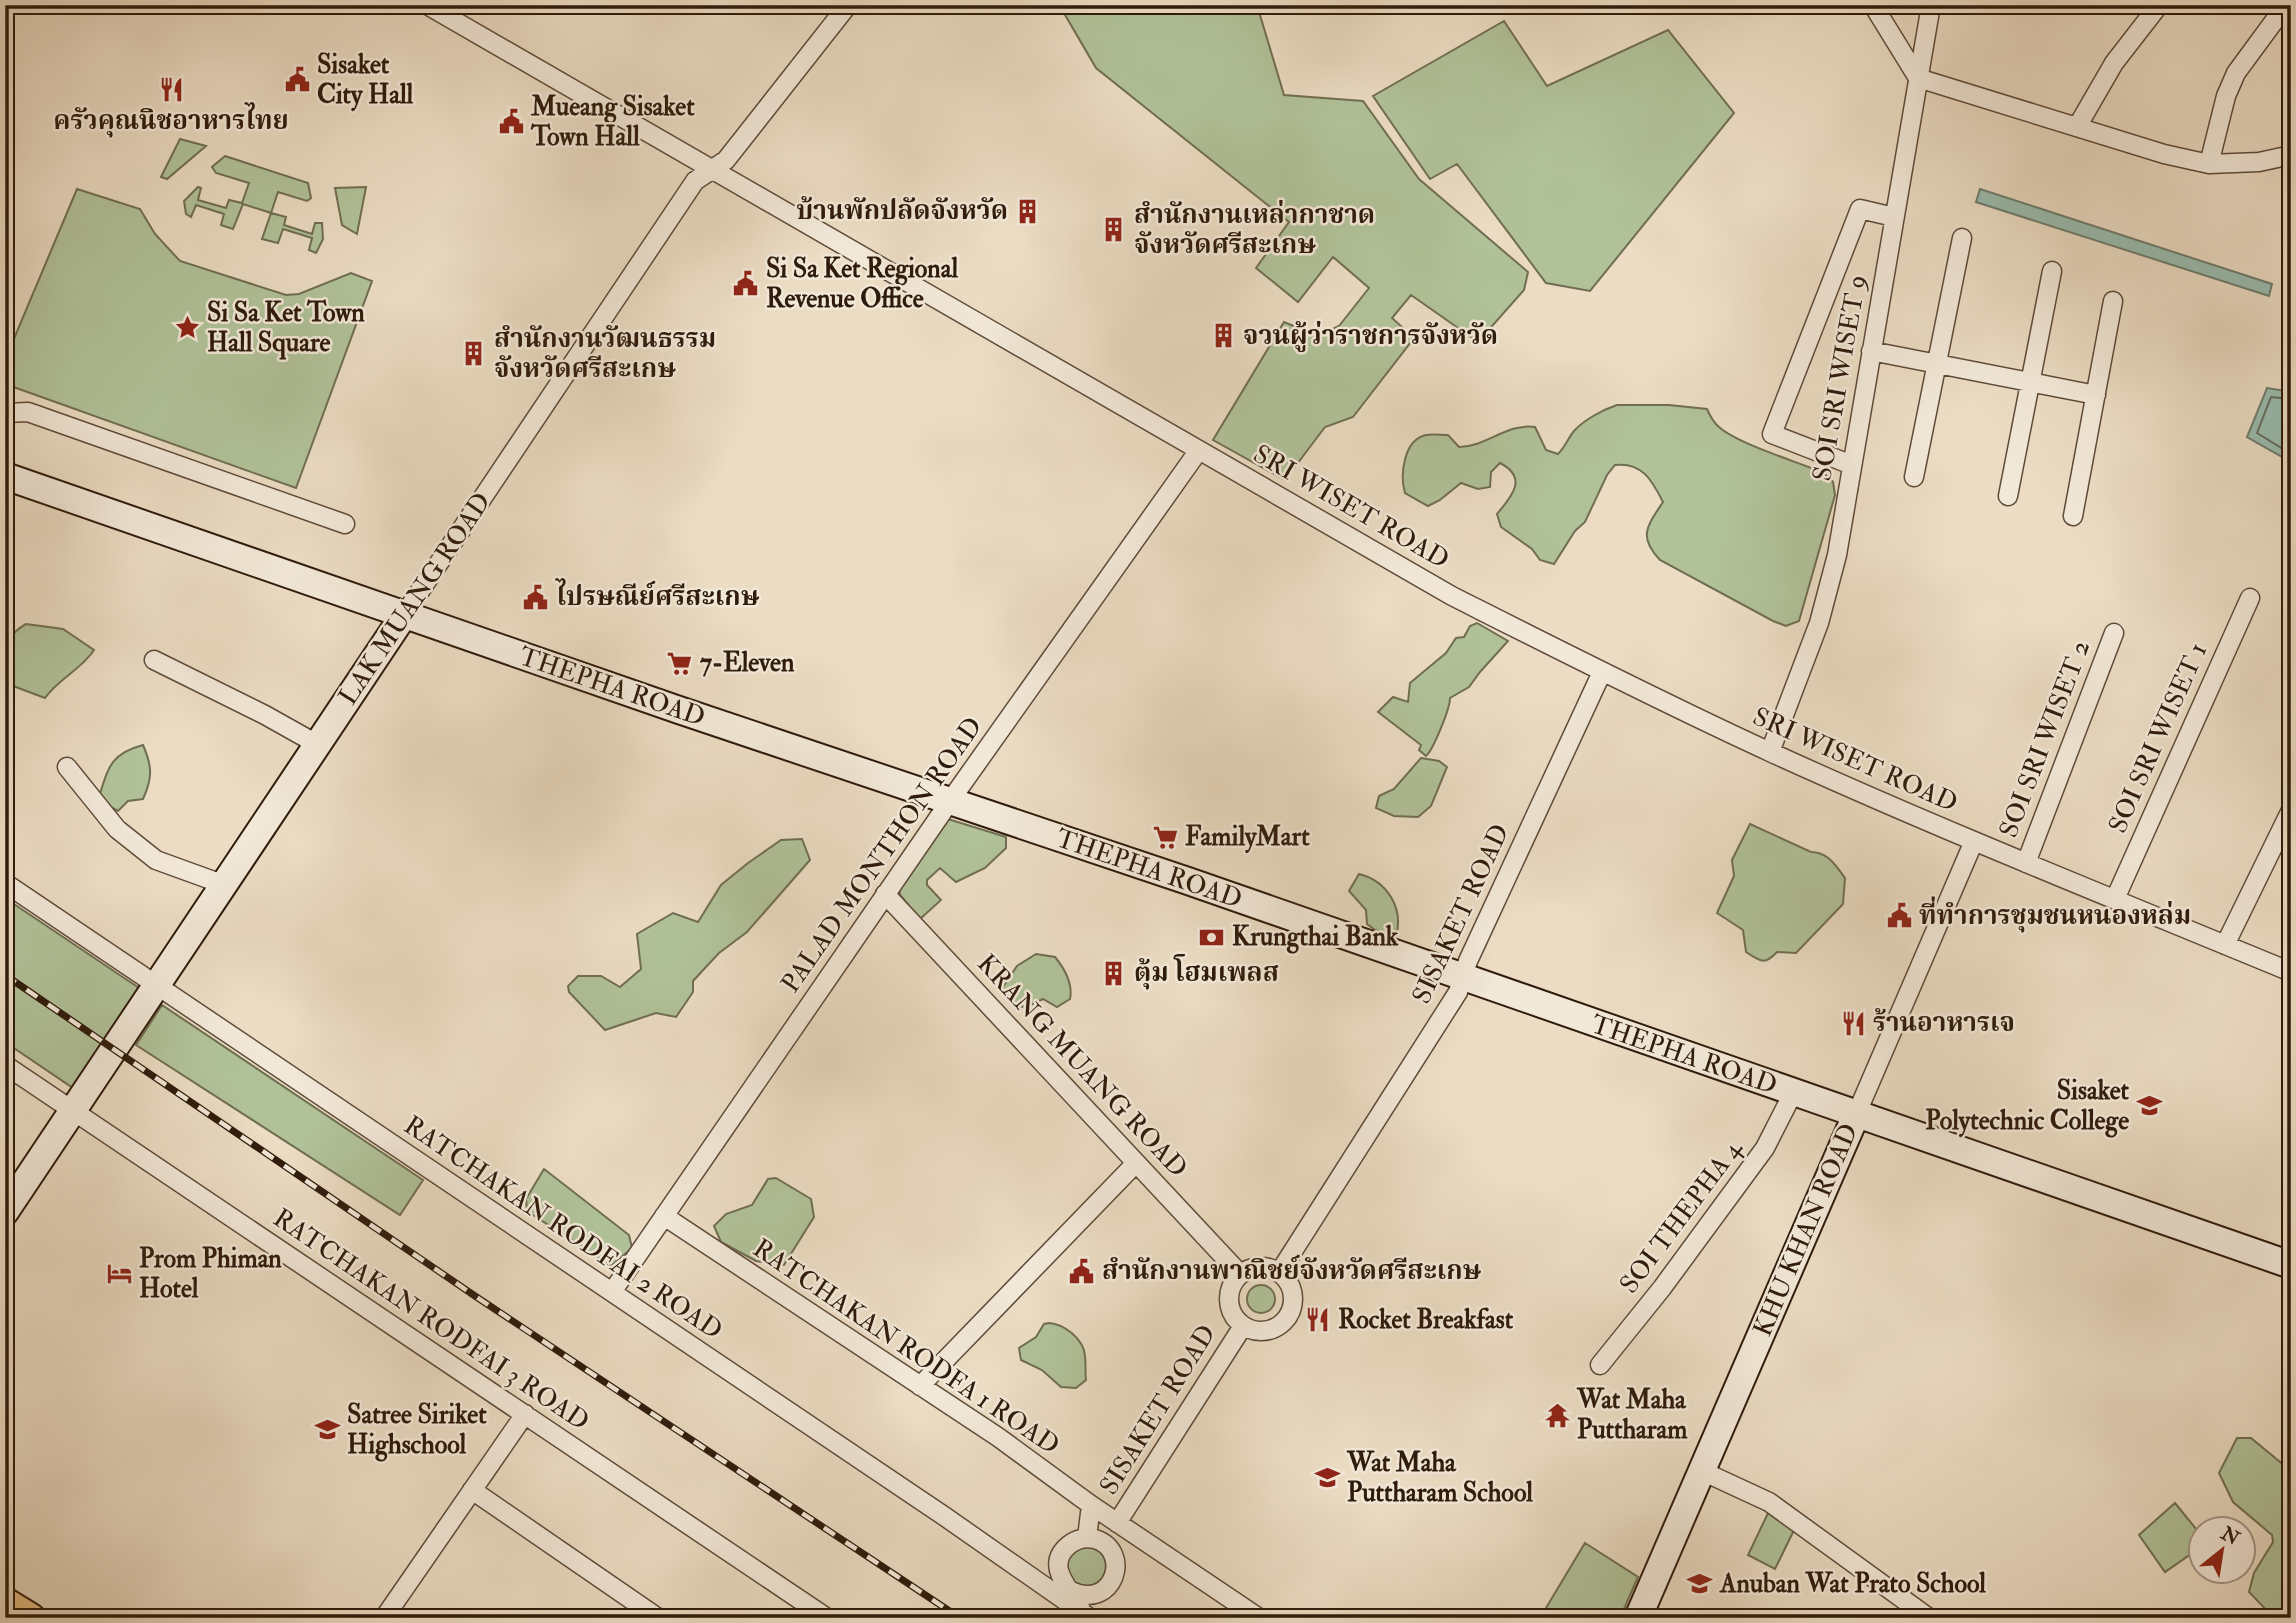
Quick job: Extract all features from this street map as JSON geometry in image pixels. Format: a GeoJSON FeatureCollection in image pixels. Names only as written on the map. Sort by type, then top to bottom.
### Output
{"type":"FeatureCollection","features":[{"type":"Feature","properties":{"kind":"main road","name":"THEPHA ROAD"},"geometry":{"type":"LineString","coordinates":[[5,476],[2291,1265]]}},
{"type":"Feature","properties":{"kind":"main road","name":"LAK MUANG ROAD"},"geometry":{"type":"LineString","coordinates":[[5,1212],[404,615]]}},
{"type":"Feature","properties":{"kind":"main road","name":"KHU KHAN ROAD"},"geometry":{"type":"LineString","coordinates":[[1638,1618],[1856,1115]]}},
{"type":"Feature","properties":{"kind":"main road"},"geometry":{"type":"LineString","coordinates":[[5,1602],[31,1618]]}},
{"type":"Feature","properties":{"kind":"street","name":"SRI WISET ROAD"},"geometry":{"type":"LineString","coordinates":[[427,5],[1452,596],[1602,672],[1770,752],[2026,863],[2291,972]]}},
{"type":"Feature","properties":{"kind":"street","name":"LAK MUANG ROAD"},"geometry":{"type":"LineString","coordinates":[[404,615],[695,181],[726,160],[848,5]]}},
{"type":"Feature","properties":{"kind":"street"},"geometry":{"type":"LineString","coordinates":[[1873,5],[1918,78],[2164,154],[2209,164],[2259,162],[2291,155]]}},
{"type":"Feature","properties":{"kind":"street","name":"SOI SRI WISET 9"},"geometry":{"type":"LineString","coordinates":[[1770,752],[1819,623],[1837,555],[1931,5]]}},
{"type":"Feature","properties":{"kind":"street"},"geometry":{"type":"LineString","coordinates":[[2077,127],[2114,63],[2159,5]]}},
{"type":"Feature","properties":{"kind":"street"},"geometry":{"type":"LineString","coordinates":[[2209,164],[2226,96],[2236,73],[2286,5]]}},
{"type":"Feature","properties":{"kind":"street"},"geometry":{"type":"LineString","coordinates":[[1852,466],[1772,434],[1860,209],[1894,217]]}},
{"type":"Feature","properties":{"kind":"street"},"geometry":{"type":"LineString","coordinates":[[1914,477],[1962,238]]}},
{"type":"Feature","properties":{"kind":"street"},"geometry":{"type":"LineString","coordinates":[[2008,496],[2052,271]]}},
{"type":"Feature","properties":{"kind":"street"},"geometry":{"type":"LineString","coordinates":[[2073,516],[2113,301]]}},
{"type":"Feature","properties":{"kind":"street"},"geometry":{"type":"LineString","coordinates":[[1871,351],[2096,395]]}},
{"type":"Feature","properties":{"kind":"street"},"geometry":{"type":"LineString","coordinates":[[5,413],[28,412],[345,524]]}},
{"type":"Feature","properties":{"kind":"street","name":"PALAD MONTHON ROAD"},"geometry":{"type":"LineString","coordinates":[[611,1292],[885,894],[1199,450]]}},
{"type":"Feature","properties":{"kind":"street","name":"SOI SRI WISET 1"},"geometry":{"type":"LineString","coordinates":[[2115,899],[2250,598]]}},
{"type":"Feature","properties":{"kind":"street","name":"SOI SRI WISET 2"},"geometry":{"type":"LineString","coordinates":[[2026,863],[2114,633]]}},
{"type":"Feature","properties":{"kind":"street"},"geometry":{"type":"LineString","coordinates":[[154,660],[265,715],[306,738],[315,748]]}},
{"type":"Feature","properties":{"kind":"street","name":"SISAKET ROAD"},"geometry":{"type":"LineString","coordinates":[[1279,1273],[1458,992],[1468,961],[1602,672]]}},
{"type":"Feature","properties":{"kind":"street"},"geometry":{"type":"LineString","coordinates":[[67,766],[117,830],[156,860],[225,885]]}},
{"type":"Feature","properties":{"kind":"street"},"geometry":{"type":"LineString","coordinates":[[2225,945],[2291,810]]}},
{"type":"Feature","properties":{"kind":"street","name":"KHU KHAN ROAD"},"geometry":{"type":"LineString","coordinates":[[1856,1115],[1974,841]]}},
{"type":"Feature","properties":{"kind":"street","name":"RATCHAKAN RODFAI 2 ROAD"},"geometry":{"type":"LineString","coordinates":[[5,883],[1026,1574],[1067,1596]]}},
{"type":"Feature","properties":{"kind":"street","name":"KRANG MUANG ROAD"},"geometry":{"type":"LineString","coordinates":[[885,894],[1240,1274]]}},
{"type":"Feature","properties":{"kind":"street","name":"RATCHAKAN RODFAI 3 ROAD"},"geometry":{"type":"LineString","coordinates":[[5,1065],[827,1618]]}},
{"type":"Feature","properties":{"kind":"street","name":"SOI THEPHA 4"},"geometry":{"type":"LineString","coordinates":[[1600,1364],[1662,1288],[1765,1148],[1793,1093]]}},
{"type":"Feature","properties":{"kind":"street"},"geometry":{"type":"LineString","coordinates":[[920,1386],[1136,1163]]}},
{"type":"Feature","properties":{"kind":"street","name":"RATCHAKAN RODFA 1 ROAD"},"geometry":{"type":"LineString","coordinates":[[664,1216],[998,1437],[1091,1505],[1259,1618]]}},
{"type":"Feature","properties":{"kind":"street"},"geometry":{"type":"LineString","coordinates":[[1259,1267],[1279,1273],[1289,1284],[1293,1298],[1290,1312],[1281,1324],[1262,1331],[1243,1326],[1233,1315],[1228,1300],[1231,1286],[1240,1274],[1259,1267]]}},
{"type":"Feature","properties":{"kind":"street","name":"SISAKET ROAD"},"geometry":{"type":"LineString","coordinates":[[1117,1523],[1243,1326]]}},
{"type":"Feature","properties":{"kind":"street"},"geometry":{"type":"LineString","coordinates":[[384,1618],[525,1415]]}},
{"type":"Feature","properties":{"kind":"street"},"geometry":{"type":"LineString","coordinates":[[1702,1471],[1769,1502],[1928,1618]]}},
{"type":"Feature","properties":{"kind":"street"},"geometry":{"type":"LineString","coordinates":[[472,1490],[658,1618]]}},
{"type":"Feature","properties":{"kind":"street"},"geometry":{"type":"LineString","coordinates":[[1087,1538],[1091,1505]]}},
{"type":"Feature","properties":{"kind":"street"},"geometry":{"type":"LineString","coordinates":[[1067,1596],[1087,1596],[1109,1586],[1116,1571],[1113,1555],[1102,1543],[1087,1538],[1072,1542],[1058,1562],[1060,1578],[1067,1596],[1088,1616]]}},
{"type":"Feature","properties":{"kind":"street"},"geometry":{"type":"LineString","coordinates":[[1113,1555],[1145,1542]]}},
{"type":"Feature","properties":{"kind":"street"},"geometry":{"type":"LineString","coordinates":[[1026,1574],[1058,1562]]}},
{"type":"Feature","properties":{"kind":"shaded area"},"geometry":{"type":"Polygon","coordinates":[[[1071,5],[1257,5],[1284,95],[1363,101],[1419,179],[1528,272],[1524,290],[1478,342],[1411,295],[1392,318],[1414,338],[1353,417],[1325,427],[1285,480],[1213,440],[1284,322],[1318,336],[1339,326],[1369,288],[1333,257],[1298,302],[1256,268],[1289,222],[1096,68],[1064,13],[1071,5]]]}},
{"type":"Feature","properties":{"kind":"shaded area"},"geometry":{"type":"Polygon","coordinates":[[[1504,21],[1547,86],[1668,30],[1734,113],[1590,291],[1546,283],[1457,164],[1430,179],[1373,96],[1504,21]]]}},
{"type":"Feature","properties":{"kind":"shaded area"},"geometry":{"type":"Polygon","coordinates":[[[180,139],[206,146],[167,179],[161,177],[180,139]]]}},
{"type":"Feature","properties":{"kind":"shaded area"},"geometry":{"type":"Polygon","coordinates":[[[225,156],[308,183],[311,198],[307,201],[278,192],[271,213],[243,204],[233,229],[221,225],[224,214],[196,205],[191,217],[186,214],[184,201],[198,187],[201,188],[198,200],[226,208],[229,200],[242,203],[249,183],[216,173],[212,167],[225,156]]]}},
{"type":"Feature","properties":{"kind":"shaded area"},"geometry":{"type":"Polygon","coordinates":[[[366,187],[357,234],[342,225],[335,188],[366,187]]]}},
{"type":"Feature","properties":{"kind":"shaded area","name":"Si Sa Ket Town Hall Square"},"geometry":{"type":"Polygon","coordinates":[[[77,189],[140,209],[155,234],[180,261],[286,295],[299,294],[351,273],[372,281],[296,488],[5,384],[5,360],[77,189]]]}},
{"type":"Feature","properties":{"kind":"shaded area"},"geometry":{"type":"Polygon","coordinates":[[[271,213],[286,217],[284,225],[312,234],[315,223],[322,223],[323,239],[316,253],[309,250],[312,238],[283,229],[278,243],[262,239],[271,213]]]}},
{"type":"Feature","properties":{"kind":"shaded area"},"geometry":{"type":"Polygon","coordinates":[[[1617,405],[1669,405],[1707,409],[1715,423],[1728,433],[1824,473],[1833,482],[1835,495],[1799,621],[1786,626],[1773,621],[1660,560],[1649,544],[1647,531],[1663,502],[1645,474],[1632,466],[1615,465],[1607,475],[1585,522],[1575,531],[1554,564],[1540,560],[1532,549],[1501,527],[1497,514],[1512,494],[1515,481],[1509,469],[1500,463],[1491,472],[1490,487],[1478,489],[1461,483],[1428,506],[1405,493],[1403,468],[1408,451],[1418,438],[1426,435],[1448,435],[1459,447],[1479,443],[1515,428],[1535,427],[1546,450],[1558,454],[1583,423],[1617,405]]]}},
{"type":"Feature","properties":{"kind":"shaded area"},"geometry":{"type":"Polygon","coordinates":[[[1477,623],[1508,641],[1469,687],[1450,698],[1441,729],[1426,756],[1419,750],[1421,745],[1378,712],[1393,697],[1408,702],[1410,683],[1446,653],[1456,638],[1464,637],[1470,626],[1477,623]]]}},
{"type":"Feature","properties":{"kind":"shaded area"},"geometry":{"type":"Polygon","coordinates":[[[26,624],[63,629],[94,650],[45,698],[5,683],[8,642],[26,624]]]}},
{"type":"Feature","properties":{"kind":"shaded area"},"geometry":{"type":"Polygon","coordinates":[[[143,745],[150,772],[143,799],[128,801],[118,811],[98,800],[108,771],[116,758],[143,745]]]}},
{"type":"Feature","properties":{"kind":"shaded area"},"geometry":{"type":"Polygon","coordinates":[[[1421,758],[1439,761],[1447,767],[1431,806],[1418,817],[1394,816],[1376,808],[1379,796],[1394,789],[1421,758]]]}},
{"type":"Feature","properties":{"kind":"shaded area"},"geometry":{"type":"Polygon","coordinates":[[[948,819],[1006,837],[1006,848],[985,868],[956,882],[940,868],[927,880],[927,885],[941,900],[920,919],[900,895],[899,887],[948,819]]]}},
{"type":"Feature","properties":{"kind":"shaded area"},"geometry":{"type":"Polygon","coordinates":[[[1750,824],[1811,852],[1822,854],[1831,860],[1845,878],[1843,904],[1796,953],[1777,952],[1765,961],[1746,952],[1743,930],[1717,913],[1734,876],[1732,860],[1750,824]]]}},
{"type":"Feature","properties":{"kind":"shaded area"},"geometry":{"type":"Polygon","coordinates":[[[802,839],[810,860],[747,932],[719,953],[693,981],[693,992],[676,1017],[656,1013],[605,1030],[569,992],[568,986],[578,976],[601,976],[620,987],[641,969],[637,934],[673,913],[698,922],[721,885],[748,863],[781,840],[802,839]]]}},
{"type":"Feature","properties":{"kind":"shaded area"},"geometry":{"type":"Polygon","coordinates":[[[1359,874],[1378,883],[1391,897],[1398,915],[1396,936],[1375,930],[1367,924],[1366,910],[1349,891],[1359,874]]]}},
{"type":"Feature","properties":{"kind":"shaded area"},"geometry":{"type":"Polygon","coordinates":[[[5,898],[139,988],[73,1088],[5,1042],[5,898]]]}},
{"type":"Feature","properties":{"kind":"shaded area"},"geometry":{"type":"Polygon","coordinates":[[[1036,954],[1055,957],[1067,976],[1070,999],[1057,1007],[1043,999],[1024,1007],[1016,1005],[1001,990],[1017,966],[1036,954]]]}},
{"type":"Feature","properties":{"kind":"shaded area"},"geometry":{"type":"Polygon","coordinates":[[[162,1005],[423,1180],[400,1215],[136,1045],[162,1005]]]}},
{"type":"Feature","properties":{"kind":"shaded area"},"geometry":{"type":"Polygon","coordinates":[[[544,1169],[629,1235],[632,1248],[611,1266],[527,1211],[526,1199],[544,1169]]]}},
{"type":"Feature","properties":{"kind":"shaded area"},"geometry":{"type":"Polygon","coordinates":[[[776,1178],[811,1199],[814,1217],[784,1265],[756,1261],[721,1242],[714,1226],[726,1214],[752,1205],[768,1179],[776,1178]]]}},
{"type":"Feature","properties":{"kind":"shaded area"},"geometry":{"type":"Polygon","coordinates":[[[1261,1285],[1271,1289],[1275,1299],[1271,1309],[1261,1313],[1251,1309],[1247,1299],[1251,1289],[1261,1285]]]}},
{"type":"Feature","properties":{"kind":"shaded area"},"geometry":{"type":"Polygon","coordinates":[[[1044,1324],[1061,1326],[1072,1334],[1084,1350],[1086,1380],[1076,1388],[1061,1387],[1042,1370],[1021,1360],[1019,1348],[1036,1337],[1044,1324]]]}},
{"type":"Feature","properties":{"kind":"shaded area"},"geometry":{"type":"Polygon","coordinates":[[[2237,1438],[2251,1438],[2291,1471],[2291,1618],[2274,1618],[2249,1592],[2251,1584],[2258,1584],[2258,1566],[2273,1542],[2272,1535],[2258,1523],[2258,1514],[2247,1514],[2233,1502],[2219,1473],[2237,1438]]]}},
{"type":"Feature","properties":{"kind":"shaded area"},"geometry":{"type":"Polygon","coordinates":[[[2175,1503],[2188,1519],[2188,1556],[2165,1572],[2139,1535],[2175,1503]]]}},
{"type":"Feature","properties":{"kind":"shaded area"},"geometry":{"type":"Polygon","coordinates":[[[1770,1509],[1796,1526],[1775,1569],[1748,1555],[1770,1509]]]}},
{"type":"Feature","properties":{"kind":"shaded area"},"geometry":{"type":"Polygon","coordinates":[[[1585,1543],[1638,1577],[1620,1618],[1540,1618],[1585,1543]]]}},
{"type":"Feature","properties":{"kind":"shaded area"},"geometry":{"type":"Polygon","coordinates":[[[1086,1546],[1100,1552],[1106,1566],[1100,1580],[1086,1586],[1072,1580],[1066,1566],[1072,1552],[1086,1546]]]}},
{"type":"Feature","properties":{"kind":"water"},"geometry":{"type":"Polygon","coordinates":[[[1980,189],[2272,284],[2269,296],[1976,202],[1980,189]]]}},
{"type":"Feature","properties":{"kind":"water"},"geometry":{"type":"Polygon","coordinates":[[[2267,388],[2291,392],[2291,462],[2247,437],[2267,388]]]}},
{"type":"Feature","properties":{"kind":"railway"},"geometry":{"type":"LineString","coordinates":[[5,975],[475,1296],[960,1618]]}},
{"type":"Feature","properties":{"kind":"place","name":"Sisaket City Hall"},"geometry":{"type":"Point","coordinates":[297,80]}},
{"type":"Feature","properties":{"kind":"place","name":"ครัวคุณนิชอาหารไทย"},"geometry":{"type":"Point","coordinates":[171,89]}},
{"type":"Feature","properties":{"kind":"place","name":"Mueang Sisaket Town Hall"},"geometry":{"type":"Point","coordinates":[511,122]}},
{"type":"Feature","properties":{"kind":"place","name":"บ้านพักปลัดจังหวัด"},"geometry":{"type":"Point","coordinates":[1028,211]}},
{"type":"Feature","properties":{"kind":"place","name":"สำนักงานเหล่ากาชาด จังหวัดศรีสะเกษ"},"geometry":{"type":"Point","coordinates":[1114,230]}},
{"type":"Feature","properties":{"kind":"place","name":"Si Sa Ket Regional Revenue Office"},"geometry":{"type":"Point","coordinates":[746,284]}},
{"type":"Feature","properties":{"kind":"place","name":"Si Sa Ket Town Hall Square"},"geometry":{"type":"Point","coordinates":[187,328]}},
{"type":"Feature","properties":{"kind":"place","name":"จวนผู้ว่าราชการจังหวัด"},"geometry":{"type":"Point","coordinates":[1223,336]}},
{"type":"Feature","properties":{"kind":"place","name":"สำนักงานวัฒนธรรม จังหวัดศรีสะเกษ"},"geometry":{"type":"Point","coordinates":[474,354]}},
{"type":"Feature","properties":{"kind":"place","name":"ไปรษณีย์ศรีสะเกษ"},"geometry":{"type":"Point","coordinates":[536,597]}},
{"type":"Feature","properties":{"kind":"place","name":"7-Eleven"},"geometry":{"type":"Point","coordinates":[680,663]}},
{"type":"Feature","properties":{"kind":"place","name":"FamilyMart"},"geometry":{"type":"Point","coordinates":[1165,837]}},
{"type":"Feature","properties":{"kind":"place","name":"ที่ทำการชุมชนหนองหล่ม"},"geometry":{"type":"Point","coordinates":[1899,916]}},
{"type":"Feature","properties":{"kind":"place","name":"Krungthai Bank"},"geometry":{"type":"Point","coordinates":[1212,937]}},
{"type":"Feature","properties":{"kind":"place","name":"ตุ้ม โฮมเพลส"},"geometry":{"type":"Point","coordinates":[1114,973]}},
{"type":"Feature","properties":{"kind":"place","name":"ร้านอาหารเจ"},"geometry":{"type":"Point","coordinates":[1853,1023]}},
{"type":"Feature","properties":{"kind":"place","name":"Sisaket Polytechnic College"},"geometry":{"type":"Point","coordinates":[2149,1106]}},
{"type":"Feature","properties":{"kind":"place","name":"สำนักงานพาณิชย์จังหวัดศรีสะเกษ"},"geometry":{"type":"Point","coordinates":[1082,1271]}},
{"type":"Feature","properties":{"kind":"place","name":"Prom Phiman Hotel"},"geometry":{"type":"Point","coordinates":[119,1274]}},
{"type":"Feature","properties":{"kind":"place","name":"Rocket Breakfast"},"geometry":{"type":"Point","coordinates":[1318,1320]}},
{"type":"Feature","properties":{"kind":"place","name":"Wat Maha Puttharam"},"geometry":{"type":"Point","coordinates":[1557,1415]}},
{"type":"Feature","properties":{"kind":"place","name":"Satree Siriket Highschool"},"geometry":{"type":"Point","coordinates":[327,1430]}},
{"type":"Feature","properties":{"kind":"place","name":"Wat Maha Puttharam School"},"geometry":{"type":"Point","coordinates":[1327,1478]}},
{"type":"Feature","properties":{"kind":"place","name":"Anuban Wat Prato School"},"geometry":{"type":"Point","coordinates":[1700,1584]}}]}
